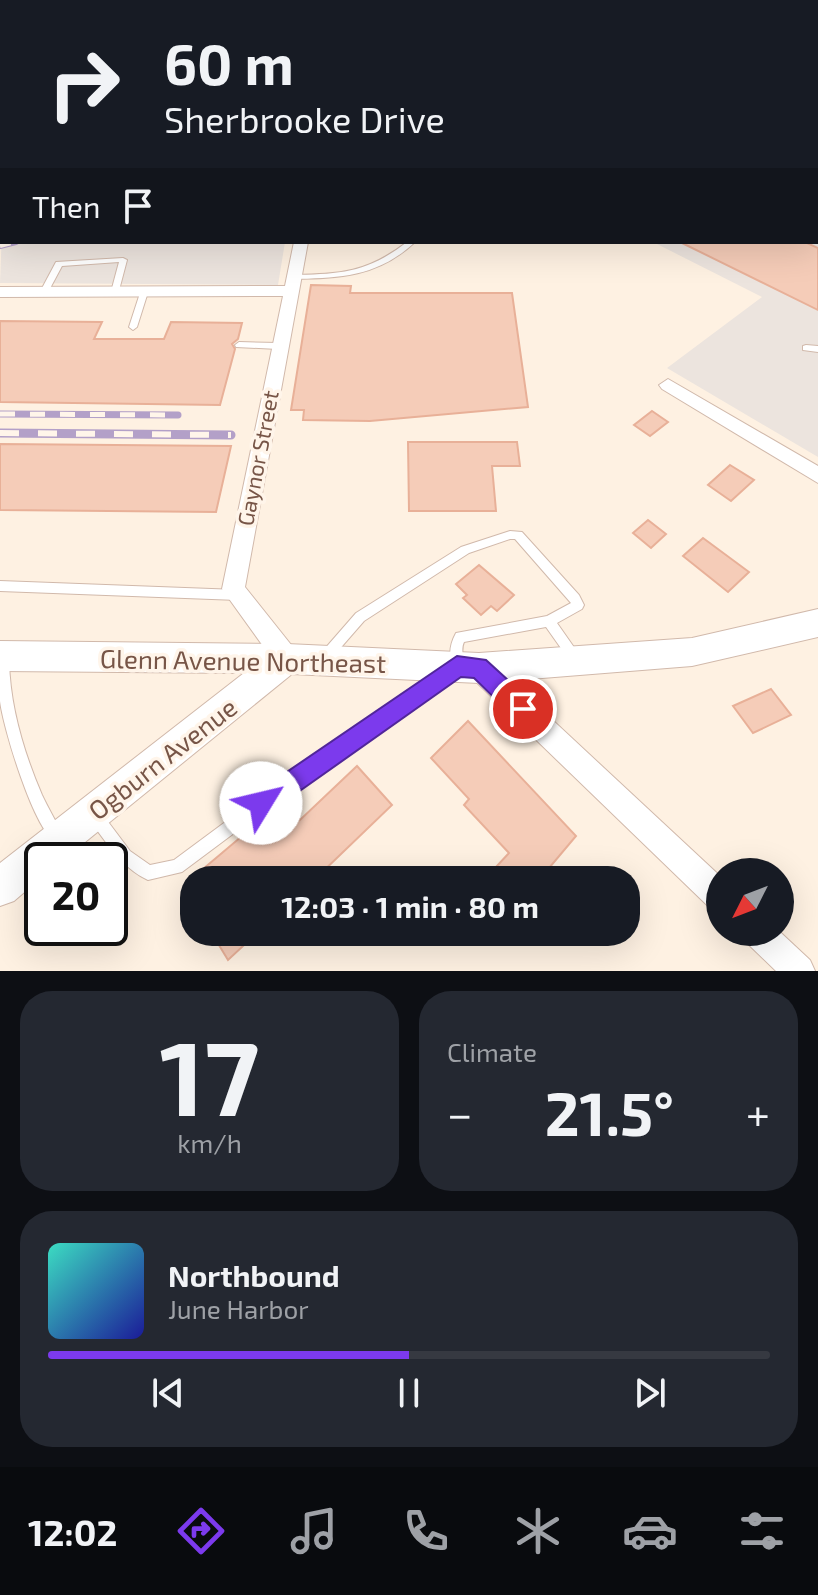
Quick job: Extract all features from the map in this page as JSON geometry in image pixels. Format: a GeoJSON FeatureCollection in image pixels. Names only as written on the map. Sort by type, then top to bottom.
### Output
{"type":"FeatureCollection","features":[{"type":"Feature","properties":{"kind":"street","name":"Gaynor Street"},"geometry":{"type":"LineString","coordinates":[[238,595],[233,589],[290,284],[300,244]]}},
{"type":"Feature","properties":{"kind":"street"},"geometry":{"type":"LineString","coordinates":[[0,292],[144,292],[290,284]]}},
{"type":"Feature","properties":{"kind":"street"},"geometry":{"type":"LineString","coordinates":[[668,385],[818,475]]}},
{"type":"Feature","properties":{"kind":"street"},"geometry":{"type":"LineString","coordinates":[[238,595],[287,659]]}},
{"type":"Feature","properties":{"kind":"street","name":"Glenn Avenue Northeast"},"geometry":{"type":"LineString","coordinates":[[2,656],[287,659],[468,667],[692,652],[818,623]]}},
{"type":"Feature","properties":{"kind":"street","name":"Ogburn Avenue"},"geometry":{"type":"LineString","coordinates":[[0,887],[287,659]]}},
{"type":"Feature","properties":{"kind":"street"},"geometry":{"type":"LineString","coordinates":[[468,667],[706,883]]}},
{"type":"Feature","properties":{"kind":"street"},"geometry":{"type":"LineString","coordinates":[[773,946],[799,971]]}},
{"type":"Feature","properties":{"kind":"lane"},"geometry":{"type":"LineString","coordinates":[[290,284],[353,276],[398,254],[409,244]]}},
{"type":"Feature","properties":{"kind":"lane"},"geometry":{"type":"LineString","coordinates":[[44,292],[59,264],[123,260],[115,292]]}},
{"type":"Feature","properties":{"kind":"lane"},"geometry":{"type":"LineString","coordinates":[[133,327],[144,292]]}},
{"type":"Feature","properties":{"kind":"lane"},"geometry":{"type":"LineString","coordinates":[[239,345],[278,346]]}},
{"type":"Feature","properties":{"kind":"lane"},"geometry":{"type":"LineString","coordinates":[[806,348],[818,349]]}},
{"type":"Feature","properties":{"kind":"lane"},"geometry":{"type":"LineString","coordinates":[[93,813],[125,856],[148,873],[177,867],[283,788],[468,667],[456,644],[460,637],[549,621],[578,605],[518,535],[510,535],[465,550],[360,617],[322,660]]}},
{"type":"Feature","properties":{"kind":"lane"},"geometry":{"type":"LineString","coordinates":[[0,586],[238,595]]}},
{"type":"Feature","properties":{"kind":"lane"},"geometry":{"type":"LineString","coordinates":[[549,621],[578,662]]}},
{"type":"Feature","properties":{"kind":"lane"},"geometry":{"type":"LineString","coordinates":[[2,656],[1,679],[27,775],[41,813],[58,839]]}},
{"type":"Feature","properties":{"kind":"shaded area"},"geometry":{"type":"Polygon","coordinates":[[[1,244],[285,244],[278,285],[0,283],[1,244]]]}},
{"type":"Feature","properties":{"kind":"shaded area"},"geometry":{"type":"Polygon","coordinates":[[[657,244],[818,244],[818,457],[667,368],[762,297],[657,244]]]}},
{"type":"Feature","properties":{"kind":"building"},"geometry":{"type":"Polygon","coordinates":[[[684,244],[809,244],[818,248],[818,310],[684,244]]]}},
{"type":"Feature","properties":{"kind":"building"},"geometry":{"type":"Polygon","coordinates":[[[311,285],[351,286],[350,293],[512,293],[528,407],[370,421],[303,420],[304,410],[291,410],[311,285]]]}},
{"type":"Feature","properties":{"kind":"building"},"geometry":{"type":"Polygon","coordinates":[[[0,321],[102,322],[94,339],[164,339],[171,322],[242,323],[238,339],[232,344],[235,349],[220,405],[0,402],[0,321]]]}},
{"type":"Feature","properties":{"kind":"building"},"geometry":{"type":"Polygon","coordinates":[[[652,411],[668,422],[650,436],[634,425],[652,411]]]}},
{"type":"Feature","properties":{"kind":"building"},"geometry":{"type":"Polygon","coordinates":[[[408,442],[517,442],[520,466],[492,466],[496,511],[409,511],[408,442]]]}},
{"type":"Feature","properties":{"kind":"building"},"geometry":{"type":"Polygon","coordinates":[[[0,444],[231,446],[216,512],[0,510],[0,444]]]}},
{"type":"Feature","properties":{"kind":"building"},"geometry":{"type":"Polygon","coordinates":[[[730,465],[754,480],[731,501],[708,485],[730,465]]]}},
{"type":"Feature","properties":{"kind":"building"},"geometry":{"type":"Polygon","coordinates":[[[648,520],[666,534],[651,548],[633,533],[648,520]]]}},
{"type":"Feature","properties":{"kind":"building"},"geometry":{"type":"Polygon","coordinates":[[[703,538],[749,572],[728,592],[683,556],[703,538]]]}},
{"type":"Feature","properties":{"kind":"building"},"geometry":{"type":"Polygon","coordinates":[[[479,565],[514,595],[497,611],[491,606],[481,615],[463,598],[467,595],[456,584],[479,565]]]}},
{"type":"Feature","properties":{"kind":"building"},"geometry":{"type":"Polygon","coordinates":[[[771,689],[791,715],[753,733],[733,706],[771,689]]]}},
{"type":"Feature","properties":{"kind":"building"},"geometry":{"type":"Polygon","coordinates":[[[468,721],[576,836],[551,866],[497,866],[509,853],[464,805],[469,799],[431,758],[468,721]]]}},
{"type":"Feature","properties":{"kind":"building"},"geometry":{"type":"Polygon","coordinates":[[[357,766],[392,805],[329,866],[207,866],[286,799],[300,820],[357,766]]]}},
{"type":"Feature","properties":{"kind":"building"},"geometry":{"type":"Polygon","coordinates":[[[220,946],[243,946],[228,960],[220,946]]]}},
{"type":"Feature","properties":{"kind":"railway"},"geometry":{"type":"LineString","coordinates":[[0,246],[8,244]]}},
{"type":"Feature","properties":{"kind":"railway"},"geometry":{"type":"LineString","coordinates":[[0,414],[178,415]]}},
{"type":"Feature","properties":{"kind":"railway"},"geometry":{"type":"LineString","coordinates":[[0,433],[231,435]]}},
{"type":"Feature","properties":{"kind":"route"},"geometry":{"type":"LineString","coordinates":[[261,803],[457,667],[479,668],[523,709]]}}]}
